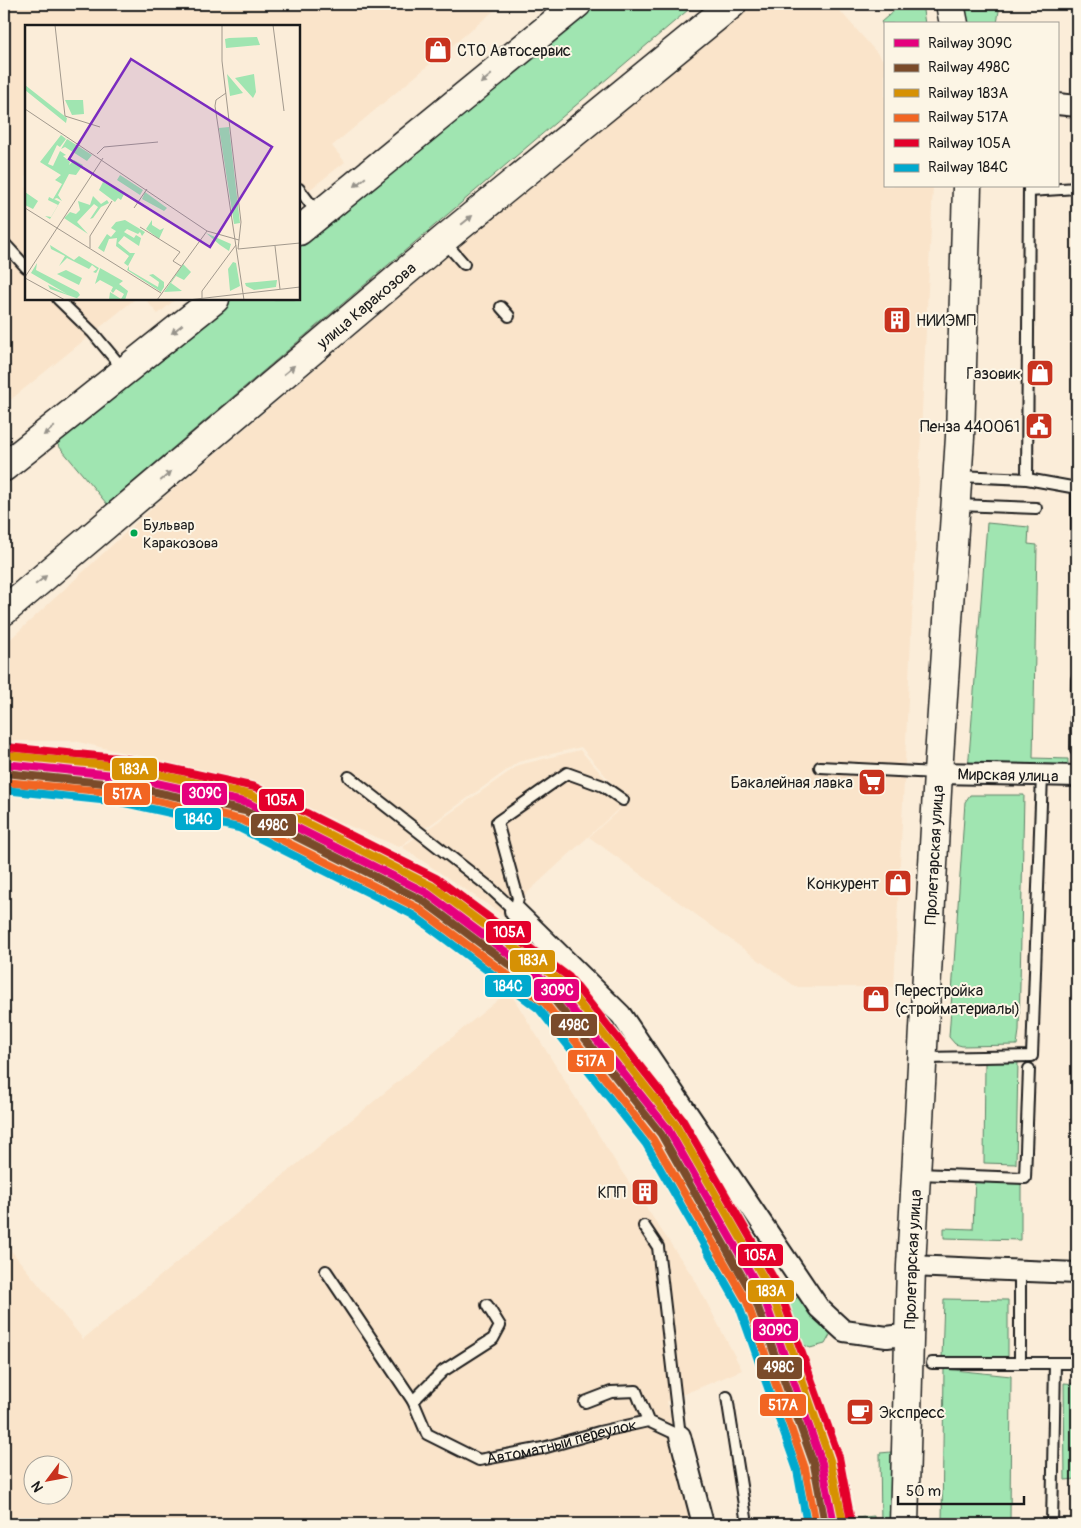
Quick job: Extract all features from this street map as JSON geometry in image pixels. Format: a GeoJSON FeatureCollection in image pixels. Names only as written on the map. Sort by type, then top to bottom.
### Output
{"type":"FeatureCollection","features":[{"type":"Feature","properties":{"kind":"main road"},"geometry":{"type":"LineString","coordinates":[[309,223],[577,4]]}},
{"type":"Feature","properties":{"kind":"main road","name":"улица Каракозова"},"geometry":{"type":"LineString","coordinates":[[4,611],[443,240],[732,4]]}},
{"type":"Feature","properties":{"kind":"main road"},"geometry":{"type":"LineString","coordinates":[[950,4],[954,22]]}},
{"type":"Feature","properties":{"kind":"main road","name":"Пролетарская улица"},"geometry":{"type":"LineString","coordinates":[[904,1524],[911,1266],[938,773],[958,476],[967,188]]}},
{"type":"Feature","properties":{"kind":"main road"},"geometry":{"type":"LineString","coordinates":[[4,467],[214,300]]}},
{"type":"Feature","properties":{"kind":"street"},"geometry":{"type":"LineString","coordinates":[[1058,104],[1077,106]]}},
{"type":"Feature","properties":{"kind":"street","name":"Мирская улица"},"geometry":{"type":"LineString","coordinates":[[938,773],[1077,776]]}},
{"type":"Feature","properties":{"kind":"street"},"geometry":{"type":"LineString","coordinates":[[515,911],[621,1015],[819,1308],[844,1331],[887,1337],[910,1334]]}},
{"type":"Feature","properties":{"kind":"street"},"geometry":{"type":"LineString","coordinates":[[911,1266],[1077,1273]]}},
{"type":"Feature","properties":{"kind":"street"},"geometry":{"type":"LineString","coordinates":[[680,1436],[703,1524]]}},
{"type":"Feature","properties":{"kind":"lane"},"geometry":{"type":"LineString","coordinates":[[1027,479],[1029,189],[1077,188]]}},
{"type":"Feature","properties":{"kind":"lane"},"geometry":{"type":"LineString","coordinates":[[300,192],[309,223]]}},
{"type":"Feature","properties":{"kind":"lane"},"geometry":{"type":"LineString","coordinates":[[443,240],[464,264]]}},
{"type":"Feature","properties":{"kind":"lane"},"geometry":{"type":"LineString","coordinates":[[4,243],[25,266]]}},
{"type":"Feature","properties":{"kind":"lane"},"geometry":{"type":"LineString","coordinates":[[59,300],[93,333],[124,371]]}},
{"type":"Feature","properties":{"kind":"lane"},"geometry":{"type":"LineString","coordinates":[[501,307],[509,316]]}},
{"type":"Feature","properties":{"kind":"lane"},"geometry":{"type":"LineString","coordinates":[[958,476],[1027,479],[1077,488],[1077,544]]}},
{"type":"Feature","properties":{"kind":"lane"},"geometry":{"type":"LineString","coordinates":[[956,505],[1036,508]]}},
{"type":"Feature","properties":{"kind":"lane"},"geometry":{"type":"LineString","coordinates":[[1076,750],[1077,679]]}},
{"type":"Feature","properties":{"kind":"lane"},"geometry":{"type":"LineString","coordinates":[[820,767],[938,773]]}},
{"type":"Feature","properties":{"kind":"lane"},"geometry":{"type":"LineString","coordinates":[[349,777],[489,887],[515,911],[518,898],[497,822],[566,773],[603,786],[623,800]]}},
{"type":"Feature","properties":{"kind":"lane"},"geometry":{"type":"LineString","coordinates":[[922,1058],[1032,1056],[1042,775]]}},
{"type":"Feature","properties":{"kind":"lane"},"geometry":{"type":"LineString","coordinates":[[917,1174],[1025,1178],[1029,1069]]}},
{"type":"Feature","properties":{"kind":"lane"},"geometry":{"type":"LineString","coordinates":[[644,1226],[658,1247],[680,1436]]}},
{"type":"Feature","properties":{"kind":"lane","name":"Автоматный переулок"},"geometry":{"type":"LineString","coordinates":[[326,1271],[413,1401],[427,1434],[479,1460],[542,1448],[648,1421],[680,1436]]}},
{"type":"Feature","properties":{"kind":"lane"},"geometry":{"type":"LineString","coordinates":[[1020,1272],[1020,1363]]}},
{"type":"Feature","properties":{"kind":"lane"},"geometry":{"type":"LineString","coordinates":[[413,1401],[443,1371],[493,1339],[500,1326],[487,1305]]}},
{"type":"Feature","properties":{"kind":"lane"},"geometry":{"type":"LineString","coordinates":[[932,1363],[1077,1363]]}},
{"type":"Feature","properties":{"kind":"lane"},"geometry":{"type":"LineString","coordinates":[[1052,1524],[1055,1363]]}},
{"type":"Feature","properties":{"kind":"lane"},"geometry":{"type":"LineString","coordinates":[[585,1402],[611,1392],[636,1391],[648,1421]]}},
{"type":"Feature","properties":{"kind":"lane"},"geometry":{"type":"LineString","coordinates":[[727,1397],[747,1524]]}},
{"type":"Feature","properties":{"kind":"shaded area"},"geometry":{"type":"Polygon","coordinates":[[[4,4],[502,4],[332,146],[345,162],[300,197],[300,25],[25,25],[25,300],[134,300],[4,405],[4,4]]]}},
{"type":"Feature","properties":{"kind":"shaded area"},"geometry":{"type":"Polygon","coordinates":[[[745,4],[834,4],[884,61],[884,188],[933,188],[894,987],[796,987],[589,837],[628,802],[581,747],[518,762],[399,847],[241,780],[74,741],[4,741],[4,645],[162,499],[745,4]]]}},
{"type":"Feature","properties":{"kind":"shaded area"},"geometry":{"type":"Polygon","coordinates":[[[146,300],[175,300],[158,314],[146,300]]]}},
{"type":"Feature","properties":{"kind":"shaded area"},"geometry":{"type":"Polygon","coordinates":[[[580,750],[626,802],[503,915],[402,847],[519,765],[580,750]]]}},
{"type":"Feature","properties":{"kind":"shaded area"},"geometry":{"type":"Polygon","coordinates":[[[509,991],[618,1166],[695,1280],[742,1370],[667,1401],[695,1524],[4,1524],[4,1242],[83,1339],[509,991]]]}},
{"type":"Feature","properties":{"kind":"green space"},"geometry":{"type":"Polygon","coordinates":[[[586,4],[695,4],[107,504],[53,439],[223,300],[300,300],[300,237],[586,4]]]}},
{"type":"Feature","properties":{"kind":"green space"},"geometry":{"type":"Polygon","coordinates":[[[902,4],[922,4],[925,22],[884,22],[884,26],[881,22],[902,4]]]}},
{"type":"Feature","properties":{"kind":"green space"},"geometry":{"type":"Polygon","coordinates":[[[958,4],[1000,4],[997,22],[962,22],[958,4]]]}},
{"type":"Feature","properties":{"kind":"green space"},"geometry":{"type":"Polygon","coordinates":[[[987,523],[1029,527],[1028,544],[1037,545],[1033,758],[1068,759],[1068,768],[968,770],[987,523]]]}},
{"type":"Feature","properties":{"kind":"green space"},"geometry":{"type":"Polygon","coordinates":[[[970,795],[1024,795],[1019,1031],[1017,1045],[962,1046],[955,1044],[949,1037],[965,802],[970,795]]]}},
{"type":"Feature","properties":{"kind":"green space"},"geometry":{"type":"Polygon","coordinates":[[[1018,1061],[1016,1164],[984,1163],[985,1062],[1018,1061]]]}},
{"type":"Feature","properties":{"kind":"green space"},"geometry":{"type":"Polygon","coordinates":[[[975,1178],[1021,1182],[1021,1240],[944,1238],[944,1228],[973,1229],[975,1178]]]}},
{"type":"Feature","properties":{"kind":"green space"},"geometry":{"type":"Polygon","coordinates":[[[802,1295],[835,1326],[825,1344],[810,1348],[787,1336],[778,1318],[788,1303],[802,1295]]]}},
{"type":"Feature","properties":{"kind":"green space"},"geometry":{"type":"Polygon","coordinates":[[[944,1299],[1008,1300],[1008,1357],[942,1358],[944,1299]]]}},
{"type":"Feature","properties":{"kind":"green space"},"geometry":{"type":"Polygon","coordinates":[[[944,1369],[1011,1376],[1010,1524],[942,1524],[944,1369]]]}},
{"type":"Feature","properties":{"kind":"green space"},"geometry":{"type":"Polygon","coordinates":[[[1064,1383],[1077,1384],[1077,1479],[1065,1480],[1064,1383]]]}},
{"type":"Feature","properties":{"kind":"green space"},"geometry":{"type":"Polygon","coordinates":[[[891,1452],[891,1524],[881,1524],[880,1453],[891,1452]]]}},
{"type":"Feature","properties":{"kind":"green space"},"geometry":{"type":"Polygon","coordinates":[[[874,1516],[874,1524],[848,1524],[847,1519],[874,1516]]]}},
{"type":"Feature","properties":{"kind":"rail line","name":"105А"},"geometry":{"type":"LineString","coordinates":[[6,747],[128,759],[255,787],[436,878],[569,977],[682,1119],[778,1286],[839,1457],[851,1521]]}},
{"type":"Feature","properties":{"kind":"rail line","name":"183А"},"geometry":{"type":"LineString","coordinates":[[5,755],[126,767],[251,795],[432,886],[563,983],[675,1124],[771,1291],[830,1460],[843,1522]]}},
{"type":"Feature","properties":{"kind":"rail line","name":"309С"},"geometry":{"type":"LineString","coordinates":[[4,764],[124,776],[248,803],[427,893],[557,990],[668,1129],[763,1295],[822,1463],[834,1524]]}},
{"type":"Feature","properties":{"kind":"rail line","name":"498С"},"geometry":{"type":"LineString","coordinates":[[4,773],[123,785],[245,811],[422,900],[551,996],[661,1134],[755,1299],[814,1465],[825,1524]]}},
{"type":"Feature","properties":{"kind":"rail line","name":"517А"},"geometry":{"type":"LineString","coordinates":[[4,782],[121,793],[242,820],[418,908],[545,1003],[653,1139],[747,1302],[805,1468],[816,1524]]}},
{"type":"Feature","properties":{"kind":"rail line","name":"184С"},"geometry":{"type":"LineString","coordinates":[[4,790],[120,802],[239,828],[413,915],[539,1009],[646,1144],[739,1306],[797,1470],[807,1524]]}},
{"type":"Feature","properties":{"kind":"place","name":"СТО Автосервис"},"geometry":{"type":"Point","coordinates":[438,50]}},
{"type":"Feature","properties":{"kind":"place","name":"НИИЭМП"},"geometry":{"type":"Point","coordinates":[897,320]}},
{"type":"Feature","properties":{"kind":"place","name":"Газовик"},"geometry":{"type":"Point","coordinates":[1040,373]}},
{"type":"Feature","properties":{"kind":"place","name":"Пенза 440061"},"geometry":{"type":"Point","coordinates":[1039,426]}},
{"type":"Feature","properties":{"kind":"place","name":"Бульвар Каракозова"},"geometry":{"type":"Point","coordinates":[134,533]}},
{"type":"Feature","properties":{"kind":"place","name":"Бакалейная лавка"},"geometry":{"type":"Point","coordinates":[872,782]}},
{"type":"Feature","properties":{"kind":"place","name":"Конкурент"},"geometry":{"type":"Point","coordinates":[898,883]}},
{"type":"Feature","properties":{"kind":"place","name":"Перестройка (стройматериалы)"},"geometry":{"type":"Point","coordinates":[876,999]}},
{"type":"Feature","properties":{"kind":"place","name":"КПП"},"geometry":{"type":"Point","coordinates":[645,1192]}},
{"type":"Feature","properties":{"kind":"place","name":"Экспресс"},"geometry":{"type":"Point","coordinates":[860,1412]}}]}
